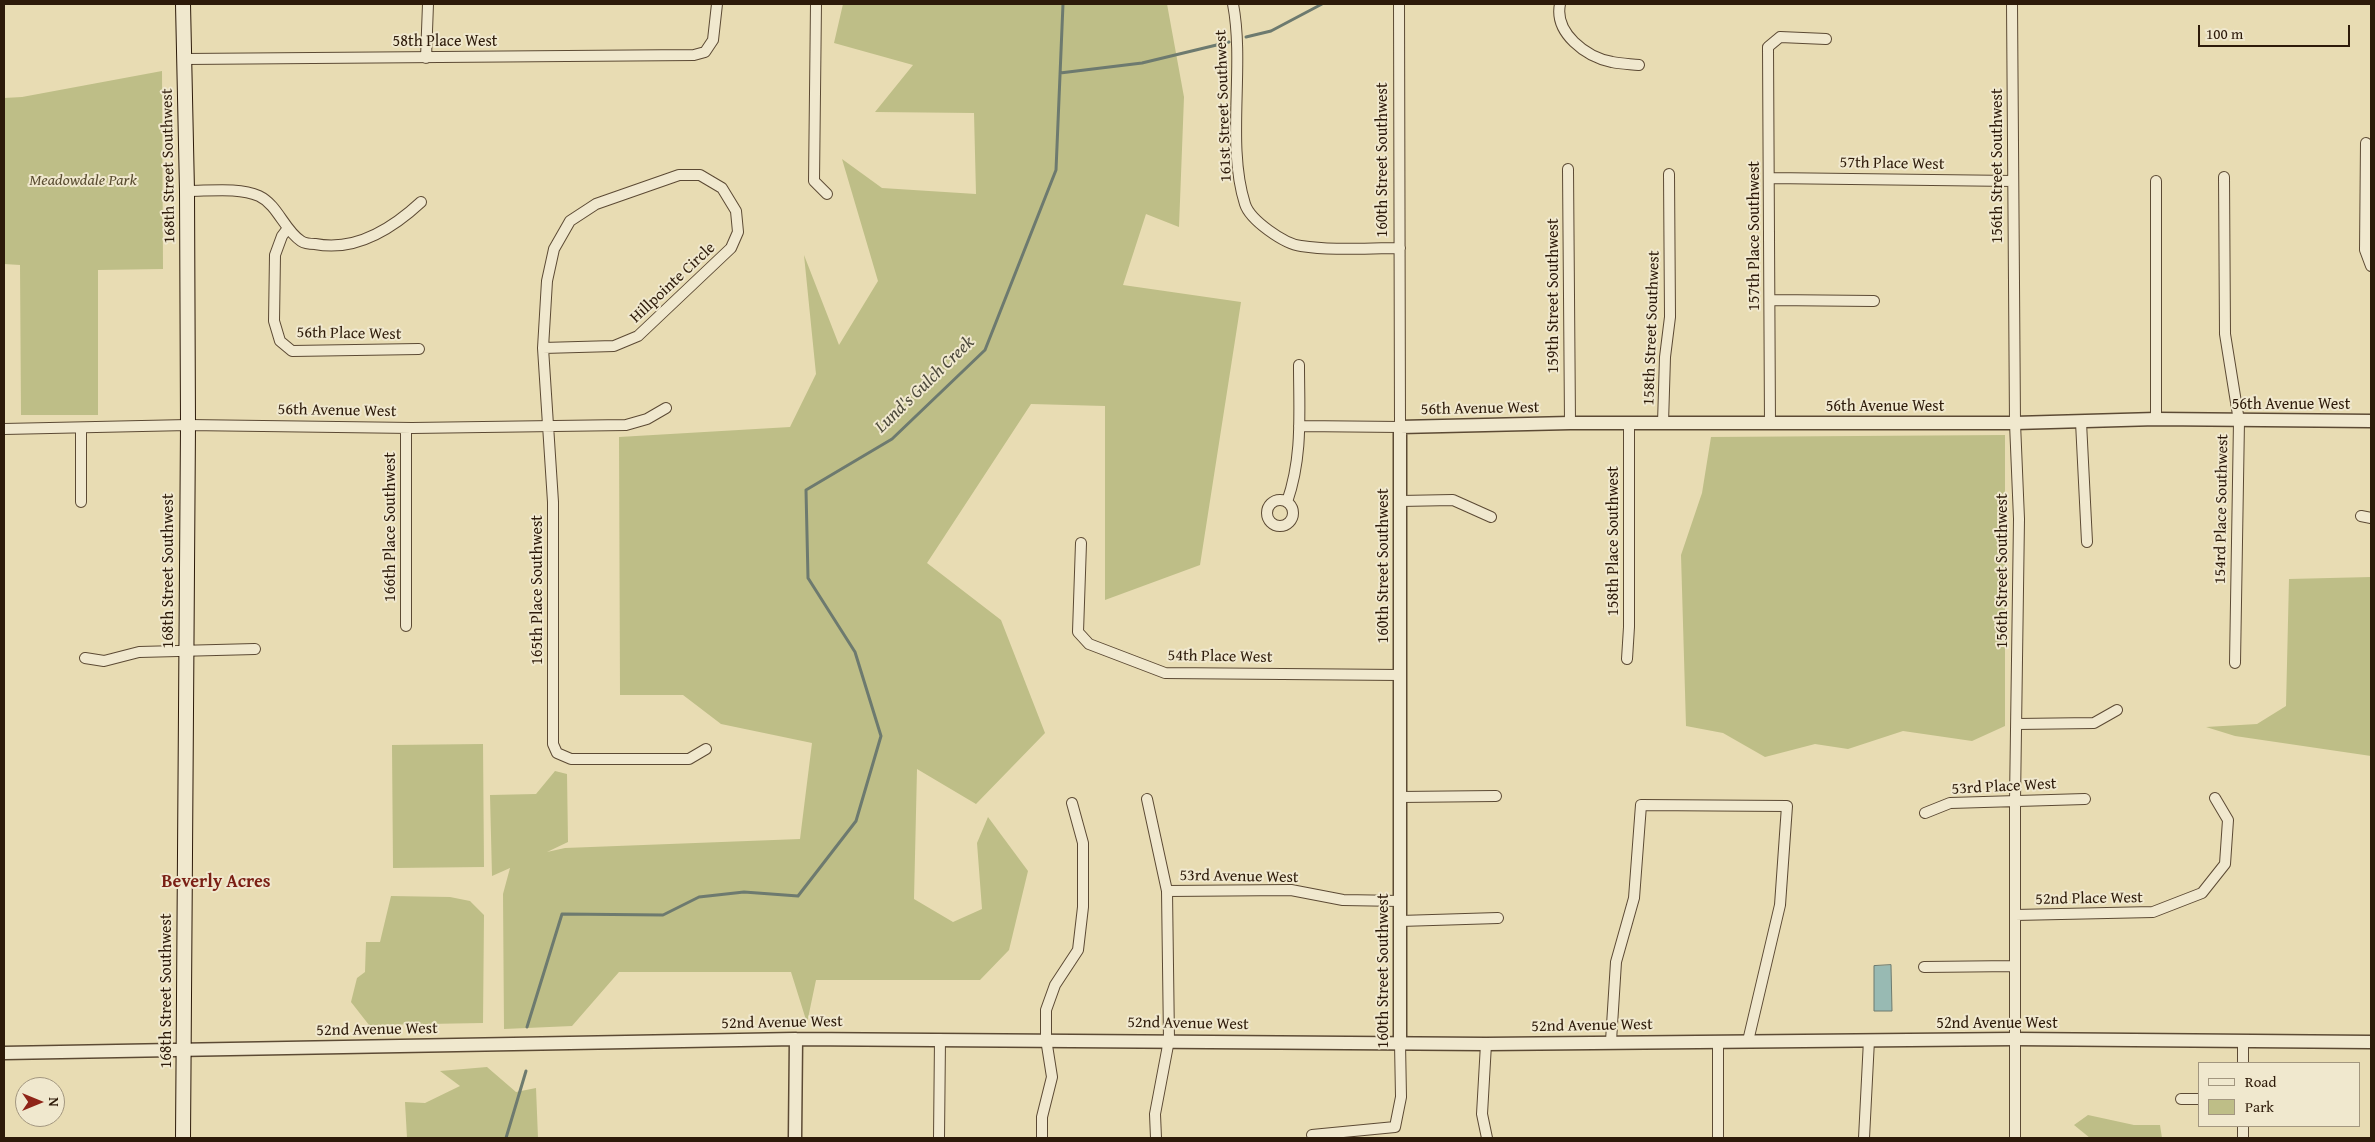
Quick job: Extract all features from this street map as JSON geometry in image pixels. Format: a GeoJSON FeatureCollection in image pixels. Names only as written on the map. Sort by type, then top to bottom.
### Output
{"type":"FeatureCollection","features":[{"type":"Feature","properties":{"kind":"main road","name":"168th Street Southwest"},"geometry":{"type":"LineString","coordinates":[[183,4],[187,191],[188,425],[183,1138]]}},
{"type":"Feature","properties":{"kind":"street"},"geometry":{"type":"LineString","coordinates":[[426,58],[428,4]]}},
{"type":"Feature","properties":{"kind":"street","name":"58th Place West"},"geometry":{"type":"LineString","coordinates":[[185,59],[694,55],[705,52],[713,40],[717,4]]}},
{"type":"Feature","properties":{"kind":"street"},"geometry":{"type":"LineString","coordinates":[[816,4],[814,181],[827,194]]}},
{"type":"Feature","properties":{"kind":"street","name":"161st Street Southwest"},"geometry":{"type":"LineString","coordinates":[[1233,4],[1238,40],[1238,171],[1246,206],[1271,233],[1299,246],[1400,248]]}},
{"type":"Feature","properties":{"kind":"street","name":"160th Street Southwest"},"geometry":{"type":"LineString","coordinates":[[1312,1135],[1395,1127],[1401,1097],[1399,4]]}},
{"type":"Feature","properties":{"kind":"street"},"geometry":{"type":"LineString","coordinates":[[1560,4],[1559,11],[1564,31],[1576,45],[1611,62],[1640,65]]}},
{"type":"Feature","properties":{"kind":"street","name":"156th Street Southwest"},"geometry":{"type":"LineString","coordinates":[[2012,4],[2015,423],[2019,519],[2015,800],[2015,1138]]}},
{"type":"Feature","properties":{"kind":"street","name":"157th Place Southwest"},"geometry":{"type":"LineString","coordinates":[[1770,424],[1771,300],[1768,47],[1780,38],[1826,38]]}},
{"type":"Feature","properties":{"kind":"street"},"geometry":{"type":"LineString","coordinates":[[2366,144],[2368,213],[2364,250],[2371,266]]}},
{"type":"Feature","properties":{"kind":"street","name":"159th Street Southwest"},"geometry":{"type":"LineString","coordinates":[[1568,169],[1570,423]]}},
{"type":"Feature","properties":{"kind":"street","name":"158th Street Southwest"},"geometry":{"type":"LineString","coordinates":[[1663,423],[1670,317],[1669,174]]}},
{"type":"Feature","properties":{"kind":"street","name":"Hillpointe Circle"},"geometry":{"type":"LineString","coordinates":[[542,348],[614,346],[638,336],[731,248],[738,232],[736,210],[722,188],[700,176],[679,175],[596,204],[570,221],[554,249],[547,281],[542,348],[546,425]]}},
{"type":"Feature","properties":{"kind":"street","name":"154rd Place Southwest"},"geometry":{"type":"LineString","coordinates":[[2224,177],[2225,334],[2238,421],[2235,663]]}},
{"type":"Feature","properties":{"kind":"street","name":"57th Place West"},"geometry":{"type":"LineString","coordinates":[[1770,178],[2013,180]]}},
{"type":"Feature","properties":{"kind":"street"},"geometry":{"type":"LineString","coordinates":[[2156,181],[2156,420]]}},
{"type":"Feature","properties":{"kind":"street"},"geometry":{"type":"LineString","coordinates":[[187,191],[226,191],[260,196],[272,206],[288,228],[302,242],[327,247],[344,246],[380,233],[421,202]]}},
{"type":"Feature","properties":{"kind":"street","name":"56th Place West"},"geometry":{"type":"LineString","coordinates":[[288,228],[282,236],[275,256],[274,321],[280,341],[292,351],[419,349]]}},
{"type":"Feature","properties":{"kind":"street"},"geometry":{"type":"LineString","coordinates":[[1771,300],[1874,302]]}},
{"type":"Feature","properties":{"kind":"street"},"geometry":{"type":"LineString","coordinates":[[1287,502],[1296,476],[1299,426],[1299,365]]}},
{"type":"Feature","properties":{"kind":"street","name":"56th Avenue West"},"geometry":{"type":"LineString","coordinates":[[4,429],[188,425],[406,428],[626,425],[648,419],[666,408]]}},
{"type":"Feature","properties":{"kind":"street","name":"56th Avenue West"},"geometry":{"type":"LineString","coordinates":[[1400,427],[1570,423],[2015,423],[2156,420],[2371,421]]}},
{"type":"Feature","properties":{"kind":"street"},"geometry":{"type":"LineString","coordinates":[[2081,422],[2087,542]]}},
{"type":"Feature","properties":{"kind":"street","name":"158th Place Southwest"},"geometry":{"type":"LineString","coordinates":[[1627,659],[1629,628],[1629,423]]}},
{"type":"Feature","properties":{"kind":"street","name":"165th Place Southwest"},"geometry":{"type":"LineString","coordinates":[[546,425],[553,502],[553,744],[557,753],[571,759],[689,759],[706,750]]}},
{"type":"Feature","properties":{"kind":"street"},"geometry":{"type":"LineString","coordinates":[[1299,426],[1400,427]]}},
{"type":"Feature","properties":{"kind":"street"},"geometry":{"type":"LineString","coordinates":[[81,428],[81,502]]}},
{"type":"Feature","properties":{"kind":"street","name":"166th Place Southwest"},"geometry":{"type":"LineString","coordinates":[[406,428],[406,626]]}},
{"type":"Feature","properties":{"kind":"street"},"geometry":{"type":"LineString","coordinates":[[1400,501],[1453,500],[1490,517]]}},
{"type":"Feature","properties":{"kind":"street","name":"54th Place West"},"geometry":{"type":"LineString","coordinates":[[1081,543],[1078,632],[1089,644],[1165,673],[1400,675]]}},
{"type":"Feature","properties":{"kind":"street"},"geometry":{"type":"LineString","coordinates":[[85,658],[104,661],[139,652],[255,649]]}},
{"type":"Feature","properties":{"kind":"street"},"geometry":{"type":"LineString","coordinates":[[2016,724],[2094,723],[2117,710]]}},
{"type":"Feature","properties":{"kind":"street"},"geometry":{"type":"LineString","coordinates":[[1400,797],[1496,796]]}},
{"type":"Feature","properties":{"kind":"street","name":"52nd Place West"},"geometry":{"type":"LineString","coordinates":[[2016,915],[2153,912],[2202,893],[2225,864],[2228,820],[2215,798]]}},
{"type":"Feature","properties":{"kind":"street","name":"53rd Place West"},"geometry":{"type":"LineString","coordinates":[[1925,813],[1950,803],[2085,799]]}},
{"type":"Feature","properties":{"kind":"street"},"geometry":{"type":"LineString","coordinates":[[1147,800],[1167,891],[1169,1040],[1155,1114],[1156,1138]]}},
{"type":"Feature","properties":{"kind":"street"},"geometry":{"type":"LineString","coordinates":[[1042,1138],[1042,1117],[1052,1077],[1046,1039],[1046,1010],[1056,985],[1078,950],[1083,907],[1083,843],[1072,804]]}},
{"type":"Feature","properties":{"kind":"street"},"geometry":{"type":"LineString","coordinates":[[1611,1041],[1616,962],[1634,898],[1642,805],[1787,806],[1780,905],[1748,1041]]}},
{"type":"Feature","properties":{"kind":"street","name":"53rd Avenue West"},"geometry":{"type":"LineString","coordinates":[[1167,891],[1291,890],[1343,900],[1400,901]]}},
{"type":"Feature","properties":{"kind":"street"},"geometry":{"type":"LineString","coordinates":[[1400,921],[1498,918]]}},
{"type":"Feature","properties":{"kind":"street"},"geometry":{"type":"LineString","coordinates":[[1924,967],[2016,966]]}},
{"type":"Feature","properties":{"kind":"street"},"geometry":{"type":"LineString","coordinates":[[794,1138],[796,1039]]}},
{"type":"Feature","properties":{"kind":"street","name":"52nd Avenue West"},"geometry":{"type":"LineString","coordinates":[[4,1053],[796,1039],[1046,1039],[1486,1044],[1611,1041],[2015,1039],[2244,1043],[2371,1042]]}},
{"type":"Feature","properties":{"kind":"street"},"geometry":{"type":"LineString","coordinates":[[939,1138],[940,1039]]}},
{"type":"Feature","properties":{"kind":"street"},"geometry":{"type":"LineString","coordinates":[[1864,1138],[1869,1040]]}},
{"type":"Feature","properties":{"kind":"street"},"geometry":{"type":"LineString","coordinates":[[1718,1041],[1718,1138]]}},
{"type":"Feature","properties":{"kind":"street"},"geometry":{"type":"LineString","coordinates":[[2243,1062],[2244,1043]]}},
{"type":"Feature","properties":{"kind":"street"},"geometry":{"type":"LineString","coordinates":[[1486,1044],[1482,1114],[1487,1138]]}},
{"type":"Feature","properties":{"kind":"street"},"geometry":{"type":"LineString","coordinates":[[2181,1099],[2198,1099]]}},
{"type":"Feature","properties":{"kind":"green space"},"geometry":{"type":"Polygon","coordinates":[[[843,4],[1167,4],[1184,97],[1179,227],[1146,214],[1123,285],[1241,302],[1200,565],[1105,600],[1105,406],[1031,404],[927,563],[1001,620],[1045,733],[976,804],[917,769],[914,899],[953,922],[982,909],[977,843],[988,817],[1028,871],[1009,950],[980,980],[816,980],[807,1023],[791,972],[619,972],[572,1026],[504,1029],[503,894],[510,868],[492,876],[490,795],[536,794],[555,771],[567,774],[568,842],[547,852],[565,848],[800,839],[812,743],[721,724],[683,695],[620,695],[619,437],[790,427],[816,374],[804,255],[839,345],[878,281],[842,159],[882,188],[976,194],[974,113],[875,112],[913,65],[834,43],[843,4]]]}},
{"type":"Feature","properties":{"kind":"green space","name":"Meadowdale Park"},"geometry":{"type":"Polygon","coordinates":[[[162,71],[163,269],[98,270],[98,415],[21,415],[20,265],[4,264],[4,98],[22,97],[162,71]]]}},
{"type":"Feature","properties":{"kind":"green space"},"geometry":{"type":"Polygon","coordinates":[[[2005,435],[2005,726],[1972,741],[1903,731],[1848,749],[1815,744],[1765,757],[1723,733],[1686,726],[1681,555],[1702,493],[1711,437],[2005,435]]]}},
{"type":"Feature","properties":{"kind":"green space"},"geometry":{"type":"Polygon","coordinates":[[[2371,577],[2371,756],[2235,736],[2206,727],[2257,724],[2286,706],[2289,579],[2371,577]]]}},
{"type":"Feature","properties":{"kind":"green space"},"geometry":{"type":"Polygon","coordinates":[[[483,744],[484,867],[393,868],[392,745],[483,744]]]}},
{"type":"Feature","properties":{"kind":"green space"},"geometry":{"type":"Polygon","coordinates":[[[391,896],[450,897],[470,901],[484,915],[483,1023],[369,1025],[351,1002],[357,978],[365,972],[366,942],[380,942],[391,896]]]}},
{"type":"Feature","properties":{"kind":"green space"},"geometry":{"type":"Polygon","coordinates":[[[487,1067],[516,1092],[536,1088],[538,1138],[407,1138],[405,1102],[425,1103],[460,1086],[440,1071],[487,1067]]]}},
{"type":"Feature","properties":{"kind":"green space"},"geometry":{"type":"Polygon","coordinates":[[[2088,1115],[2134,1125],[2160,1125],[2162,1138],[2090,1138],[2074,1125],[2088,1115]]]}},
{"type":"Feature","properties":{"kind":"water"},"geometry":{"type":"Polygon","coordinates":[[[1891,965],[1892,1011],[1874,1011],[1874,966],[1891,965]]]}},
{"type":"Feature","properties":{"kind":"waterway","name":"Lund's Gulch Creek"},"geometry":{"type":"LineString","coordinates":[[527,1027],[562,914],[663,915],[699,897],[744,892],[798,896],[856,821],[881,736],[855,652],[808,578],[806,490],[892,439],[985,350],[1056,170],[1063,4]]}},
{"type":"Feature","properties":{"kind":"waterway"},"geometry":{"type":"LineString","coordinates":[[1246,37],[1271,31],[1322,4]]}},
{"type":"Feature","properties":{"kind":"waterway"},"geometry":{"type":"LineString","coordinates":[[1060,73],[1142,63],[1229,42]]}},
{"type":"Feature","properties":{"kind":"waterway","name":"Lund's Gulch Creek"},"geometry":{"type":"LineString","coordinates":[[506,1138],[526,1071]]}},
{"type":"Feature","properties":{"kind":"district","name":"Beverly Acres"},"geometry":{"type":"Point","coordinates":[216,882]}}]}
